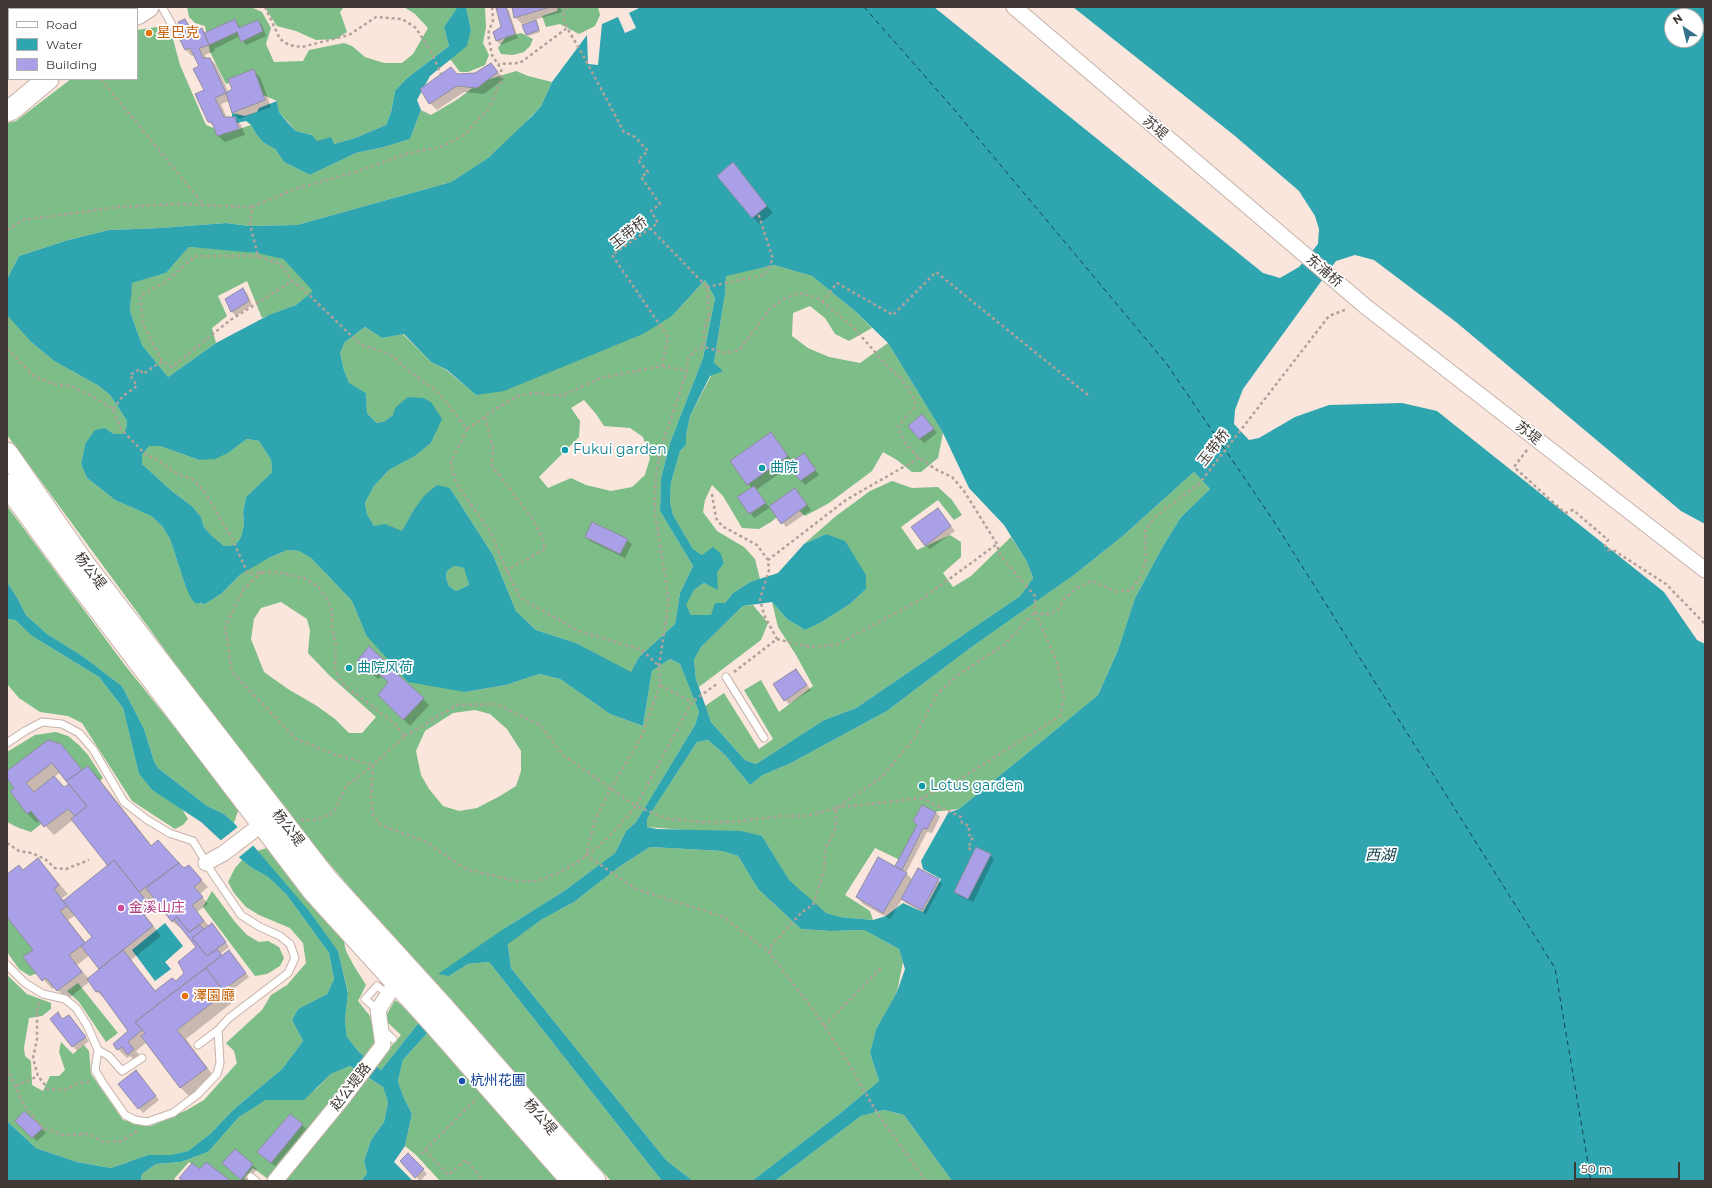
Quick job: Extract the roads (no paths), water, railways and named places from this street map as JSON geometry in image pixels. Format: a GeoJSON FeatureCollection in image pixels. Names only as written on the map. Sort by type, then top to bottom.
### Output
{"type":"FeatureCollection","features":[{"type":"Feature","properties":{"kind":"main road"},"geometry":{"type":"LineString","coordinates":[[138,13],[148,7]]}},
{"type":"Feature","properties":{"kind":"main road"},"geometry":{"type":"LineString","coordinates":[[7,111],[12,109],[47,80]]}},
{"type":"Feature","properties":{"kind":"main road","name":"杨公堤"},"geometry":{"type":"LineString","coordinates":[[7,453],[84,564],[326,877],[445,1009],[595,1181]]}},
{"type":"Feature","properties":{"kind":"main road","name":"杨公堤"},"geometry":{"type":"LineString","coordinates":[[7,485],[70,570],[255,830],[313,891],[392,988],[489,1087],[572,1181]]}},
{"type":"Feature","properties":{"kind":"street","name":"苏堤"},"geometry":{"type":"LineString","coordinates":[[1014,7],[1296,248]]}},
{"type":"Feature","properties":{"kind":"street","name":"东浦桥"},"geometry":{"type":"LineString","coordinates":[[1296,248],[1351,295]]}},
{"type":"Feature","properties":{"kind":"street","name":"苏堤"},"geometry":{"type":"LineString","coordinates":[[1351,295],[1705,570]]}},
{"type":"Feature","properties":{"kind":"street"},"geometry":{"type":"LineString","coordinates":[[206,863],[224,853],[255,830]]}},
{"type":"Feature","properties":{"kind":"street","name":"赵公堤路"},"geometry":{"type":"LineString","coordinates":[[275,1181],[342,1099],[383,1044],[378,1010],[392,988]]}},
{"type":"Feature","properties":{"kind":"lane"},"geometry":{"type":"LineString","coordinates":[[162,7],[176,32]]}},
{"type":"Feature","properties":{"kind":"lane"},"geometry":{"type":"LineString","coordinates":[[726,677],[764,738]]}},
{"type":"Feature","properties":{"kind":"lane"},"geometry":{"type":"LineString","coordinates":[[7,743],[42,722],[62,724],[79,733],[93,749],[124,802],[146,819],[170,833],[193,842],[241,914],[260,927],[280,936],[290,944],[295,958],[288,973],[229,1018],[218,1030],[198,1045]]}},
{"type":"Feature","properties":{"kind":"lane"},"geometry":{"type":"LineString","coordinates":[[7,965],[25,983],[43,994],[65,999],[76,1008],[87,1025],[98,1050],[95,1070],[125,1115],[135,1120],[147,1122],[173,1113],[198,1094],[217,1074],[220,1063],[218,1030]]}},
{"type":"Feature","properties":{"kind":"lane"},"geometry":{"type":"LineString","coordinates":[[380,1027],[393,1039]]}},
{"type":"Feature","properties":{"kind":"lane"},"geometry":{"type":"LineString","coordinates":[[98,1050],[108,1056],[122,1071],[142,1058]]}},
{"type":"Feature","properties":{"kind":"water"},"geometry":{"type":"Polygon","coordinates":[[[466,7],[471,30],[467,46],[430,76],[417,100],[421,110],[410,139],[384,147],[356,153],[310,175],[284,162],[275,149],[264,143],[256,134],[251,125],[246,121],[237,123],[232,121],[232,113],[245,116],[257,112],[259,108],[277,101],[279,112],[296,131],[312,135],[317,141],[331,137],[334,144],[355,138],[386,125],[391,112],[395,91],[406,79],[449,46],[444,27],[457,8],[466,7]]]}},
{"type":"Feature","properties":{"kind":"water","name":"西湖"},"geometry":{"type":"Polygon","coordinates":[[[641,7],[934,7],[1263,273],[1280,278],[1299,267],[1318,244],[1319,229],[1315,216],[1299,191],[1235,136],[1073,7],[1705,7],[1705,524],[1681,511],[1456,322],[1374,260],[1355,255],[1336,261],[1243,389],[1235,410],[1234,424],[1249,440],[1259,438],[1295,417],[1329,405],[1402,403],[1437,411],[1664,592],[1697,640],[1705,644],[1705,1181],[952,1181],[904,1115],[884,1110],[861,1116],[775,1181],[752,1181],[838,1115],[879,1081],[870,1053],[876,1029],[897,992],[905,969],[899,949],[864,930],[830,931],[801,929],[758,889],[738,856],[722,851],[650,847],[619,867],[574,902],[541,920],[508,944],[511,968],[666,1160],[693,1181],[662,1181],[489,962],[468,964],[449,976],[438,974],[505,928],[564,891],[615,853],[626,831],[636,822],[695,725],[699,712],[680,664],[670,659],[652,671],[643,726],[610,714],[560,679],[539,674],[506,685],[465,692],[408,682],[366,635],[352,601],[311,558],[299,551],[287,550],[269,558],[241,574],[221,594],[205,604],[195,603],[185,585],[170,539],[162,526],[151,516],[115,500],[87,478],[81,464],[85,444],[95,430],[105,428],[114,434],[122,434],[126,429],[127,421],[110,395],[99,386],[54,361],[30,341],[7,315],[7,279],[19,256],[68,240],[109,230],[226,223],[249,226],[297,225],[451,182],[488,158],[532,116],[541,106],[552,82],[587,35],[588,64],[598,65],[602,24],[618,17],[625,33],[636,28],[629,13],[641,7]],[[189,247],[166,273],[132,283],[130,311],[142,345],[168,377],[216,343],[269,315],[296,305],[313,291],[283,259],[257,253],[189,247]],[[774,265],[726,276],[725,294],[714,363],[723,371],[710,376],[690,416],[686,436],[686,445],[680,451],[671,483],[670,502],[673,515],[693,549],[702,555],[713,547],[721,554],[724,563],[717,573],[718,590],[704,583],[694,590],[686,605],[691,615],[711,615],[715,603],[725,603],[733,593],[750,582],[778,573],[804,544],[826,534],[845,541],[866,575],[866,589],[850,604],[820,623],[805,630],[787,619],[772,602],[743,606],[701,647],[694,660],[696,679],[711,722],[745,760],[756,764],[824,720],[856,708],[1020,596],[1033,578],[1027,562],[1004,525],[969,488],[943,433],[888,343],[856,312],[812,276],[774,265]],[[705,280],[672,316],[643,334],[504,391],[476,395],[447,370],[431,362],[404,334],[382,338],[365,327],[345,342],[340,353],[349,383],[366,393],[367,413],[377,423],[385,421],[393,415],[395,408],[408,397],[423,398],[431,402],[442,419],[431,443],[415,456],[389,470],[374,486],[365,503],[367,514],[374,526],[385,524],[402,531],[413,511],[424,496],[437,485],[450,488],[493,555],[516,611],[536,630],[576,643],[631,672],[639,657],[675,624],[680,593],[693,566],[660,511],[661,478],[670,443],[703,358],[715,298],[705,280]],[[247,439],[228,453],[215,459],[199,460],[160,446],[149,446],[142,455],[142,464],[173,492],[192,506],[201,517],[204,527],[224,546],[230,546],[237,543],[241,537],[244,524],[243,512],[246,497],[272,472],[271,460],[259,441],[247,439]],[[1194,472],[1124,535],[1074,575],[969,649],[887,711],[791,763],[763,775],[750,785],[725,755],[708,740],[697,742],[647,819],[647,827],[657,829],[741,831],[762,836],[789,880],[826,913],[840,917],[873,920],[886,916],[903,903],[923,912],[941,879],[923,869],[921,861],[948,813],[959,809],[1098,695],[1118,650],[1135,598],[1163,546],[1181,517],[1210,489],[1194,472]],[[454,566],[447,571],[446,578],[449,586],[456,591],[469,585],[464,568],[454,566]]]}},
{"type":"Feature","properties":{"kind":"water"},"geometry":{"type":"Polygon","coordinates":[[[7,582],[26,615],[47,634],[81,655],[122,686],[144,729],[154,761],[158,768],[207,806],[224,814],[234,823],[309,911],[338,951],[348,993],[345,1020],[347,1037],[359,1052],[381,1070],[421,1020],[430,1030],[403,1060],[398,1081],[403,1096],[412,1114],[405,1146],[394,1162],[413,1181],[361,1181],[367,1173],[364,1161],[371,1140],[384,1122],[388,1102],[383,1087],[350,1066],[331,1074],[304,1100],[266,1100],[239,1117],[208,1152],[181,1162],[156,1164],[142,1174],[141,1181],[7,1181],[7,1121],[36,1148],[77,1162],[111,1168],[148,1155],[171,1155],[188,1151],[210,1134],[234,1109],[282,1069],[303,1041],[292,1020],[298,1009],[327,994],[334,979],[329,953],[286,894],[268,877],[252,868],[242,860],[201,822],[152,790],[139,774],[123,708],[99,677],[32,636],[15,620],[7,619],[7,582]]]}},
{"type":"Feature","properties":{"kind":"water"},"geometry":{"type":"Polygon","coordinates":[[[165,923],[183,946],[165,962],[171,969],[155,981],[132,950],[165,923]]]}},
{"type":"Feature","properties":{"kind":"place","name":"星巴克"},"geometry":{"type":"Point","coordinates":[149,33]}},
{"type":"Feature","properties":{"kind":"place","name":"Fukui garden"},"geometry":{"type":"Point","coordinates":[565,450]}},
{"type":"Feature","properties":{"kind":"place","name":"曲院"},"geometry":{"type":"Point","coordinates":[762,468]}},
{"type":"Feature","properties":{"kind":"place","name":"曲院风荷"},"geometry":{"type":"Point","coordinates":[349,668]}},
{"type":"Feature","properties":{"kind":"place","name":"Lotus garden"},"geometry":{"type":"Point","coordinates":[922,786]}},
{"type":"Feature","properties":{"kind":"place","name":"金溪山庄"},"geometry":{"type":"Point","coordinates":[121,908]}},
{"type":"Feature","properties":{"kind":"place","name":"澤園廳"},"geometry":{"type":"Point","coordinates":[185,996]}},
{"type":"Feature","properties":{"kind":"place","name":"杭州花圃"},"geometry":{"type":"Point","coordinates":[462,1081]}}]}
